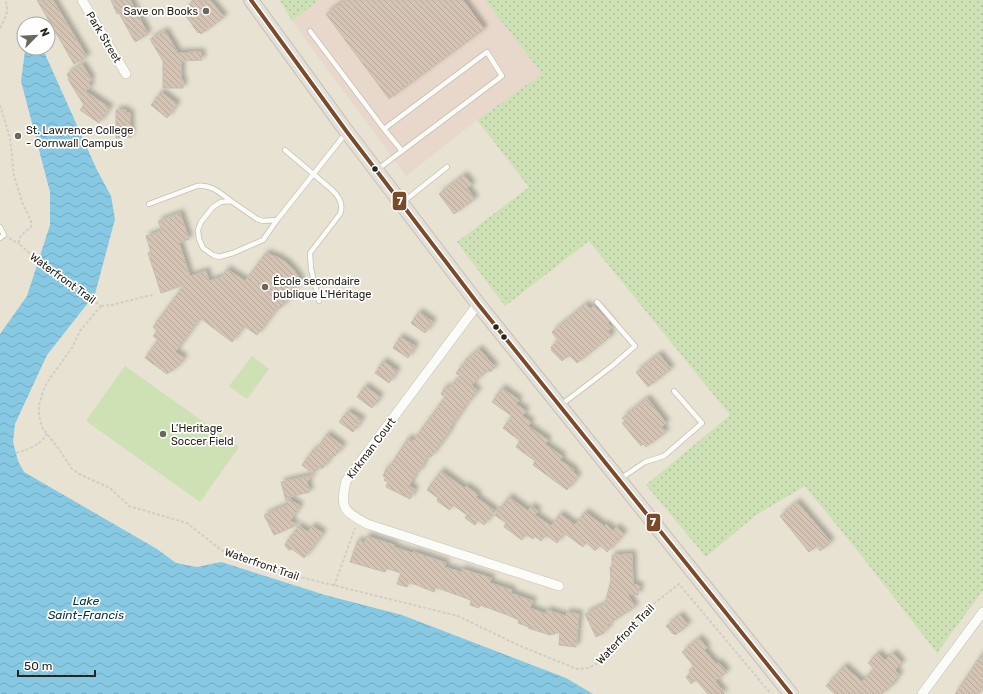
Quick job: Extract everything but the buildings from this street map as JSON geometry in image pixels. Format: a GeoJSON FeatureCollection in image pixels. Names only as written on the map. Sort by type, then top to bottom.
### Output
{"type":"FeatureCollection","features":[{"type":"Feature","properties":{"kind":"main road"},"geometry":{"type":"LineString","coordinates":[[251,0],[347,132],[478,304],[791,694]]}},
{"type":"Feature","properties":{"kind":"street","name":"Park Street"},"geometry":{"type":"LineString","coordinates":[[82,0],[126,74]]}},
{"type":"Feature","properties":{"kind":"street","name":"Kirkman Court"},"geometry":{"type":"LineString","coordinates":[[478,304],[346,481],[342,500],[348,514],[367,524],[559,586]]}},
{"type":"Feature","properties":{"kind":"street"},"geometry":{"type":"LineString","coordinates":[[922,694],[983,612]]}},
{"type":"Feature","properties":{"kind":"lane"},"geometry":{"type":"LineString","coordinates":[[310,31],[402,151]]}},
{"type":"Feature","properties":{"kind":"lane"},"geometry":{"type":"LineString","coordinates":[[376,170],[502,76],[487,52],[384,129]]}},
{"type":"Feature","properties":{"kind":"lane"},"geometry":{"type":"LineString","coordinates":[[231,201],[221,202],[213,208],[208,213],[198,230],[199,239],[203,248],[219,257],[226,256],[263,240],[277,220],[347,132]]}},
{"type":"Feature","properties":{"kind":"lane"},"geometry":{"type":"LineString","coordinates":[[285,150],[337,195],[342,209],[336,220],[310,253],[311,269],[319,301]]}},
{"type":"Feature","properties":{"kind":"lane"},"geometry":{"type":"LineString","coordinates":[[401,203],[447,167]]}},
{"type":"Feature","properties":{"kind":"lane"},"geometry":{"type":"LineString","coordinates":[[149,204],[197,186],[204,185],[214,188],[257,219],[263,221],[277,220]]}},
{"type":"Feature","properties":{"kind":"lane"},"geometry":{"type":"LineString","coordinates":[[0,227],[2,237]]}},
{"type":"Feature","properties":{"kind":"lane"},"geometry":{"type":"LineString","coordinates":[[560,406],[612,366],[635,346],[597,302]]}},
{"type":"Feature","properties":{"kind":"lane"},"geometry":{"type":"LineString","coordinates":[[619,480],[645,462],[664,456],[702,423],[674,391]]}},
{"type":"Feature","properties":{"kind":"path"},"geometry":{"type":"LineString","coordinates":[[0,28],[6,13],[7,5],[5,0]]}},
{"type":"Feature","properties":{"kind":"path"},"geometry":{"type":"LineString","coordinates":[[0,105],[10,138],[14,176],[22,202],[31,220],[31,227],[22,234],[18,240],[19,244]]}},
{"type":"Feature","properties":{"kind":"path","name":"Waterfront Trail"},"geometry":{"type":"LineString","coordinates":[[2,237],[19,244],[39,261],[101,306],[80,331],[72,348],[53,372],[43,391],[38,406],[39,416],[42,429],[75,472],[110,488],[129,506],[192,525],[222,550],[296,576],[458,616],[525,648],[571,667],[583,669],[593,667],[608,655],[643,612],[679,584],[684,588],[771,694]]}},
{"type":"Feature","properties":{"kind":"path"},"geometry":{"type":"LineString","coordinates":[[101,306],[112,305],[155,294]]}},
{"type":"Feature","properties":{"kind":"path"},"geometry":{"type":"LineString","coordinates":[[16,453],[36,446],[47,434]]}},
{"type":"Feature","properties":{"kind":"path"},"geometry":{"type":"LineString","coordinates":[[334,586],[358,519]]}},
{"type":"Feature","properties":{"kind":"shaded area"},"geometry":{"type":"Polygon","coordinates":[[[319,0],[485,0],[542,74],[477,120],[406,176],[292,21],[319,0]]]}},
{"type":"Feature","properties":{"kind":"green space"},"geometry":{"type":"Polygon","coordinates":[[[280,0],[319,0],[292,21],[280,0]]]}},
{"type":"Feature","properties":{"kind":"green space"},"geometry":{"type":"Polygon","coordinates":[[[485,0],[983,0],[983,590],[937,653],[805,486],[756,515],[706,557],[646,485],[730,415],[589,241],[505,306],[457,242],[529,187],[477,120],[542,74],[485,0]]]}},
{"type":"Feature","properties":{"kind":"green space"},"geometry":{"type":"Polygon","coordinates":[[[252,356],[269,369],[247,399],[229,386],[252,356]]]}},
{"type":"Feature","properties":{"kind":"green space","name":"L'Heritage Soccer Field"},"geometry":{"type":"Polygon","coordinates":[[[125,366],[239,447],[200,502],[86,421],[125,366]]]}},
{"type":"Feature","properties":{"kind":"water","name":"Lake Saint-Francis"},"geometry":{"type":"Polygon","coordinates":[[[24,56],[46,56],[97,170],[111,196],[115,219],[95,294],[47,355],[15,424],[13,442],[18,461],[24,472],[157,549],[176,563],[197,567],[221,562],[325,595],[402,615],[566,678],[593,694],[0,694],[0,334],[27,296],[50,225],[50,192],[21,81],[24,56]]]}},
{"type":"Feature","properties":{"kind":"transit line","name":"7"},"geometry":{"type":"LineString","coordinates":[[251,0],[347,132],[478,304],[791,694]]}},
{"type":"Feature","properties":{"kind":"place","name":"Save on Books"},"geometry":{"type":"Point","coordinates":[206,11]}},
{"type":"Feature","properties":{"kind":"place","name":"St. Lawrence College - Cornwall Campus"},"geometry":{"type":"Point","coordinates":[18,136]}},
{"type":"Feature","properties":{"kind":"place","name":"École secondaire publique L'Héritage"},"geometry":{"type":"Point","coordinates":[265,287]}},
{"type":"Feature","properties":{"kind":"place","name":"L'Heritage Soccer Field"},"geometry":{"type":"Point","coordinates":[163,434]}}]}
